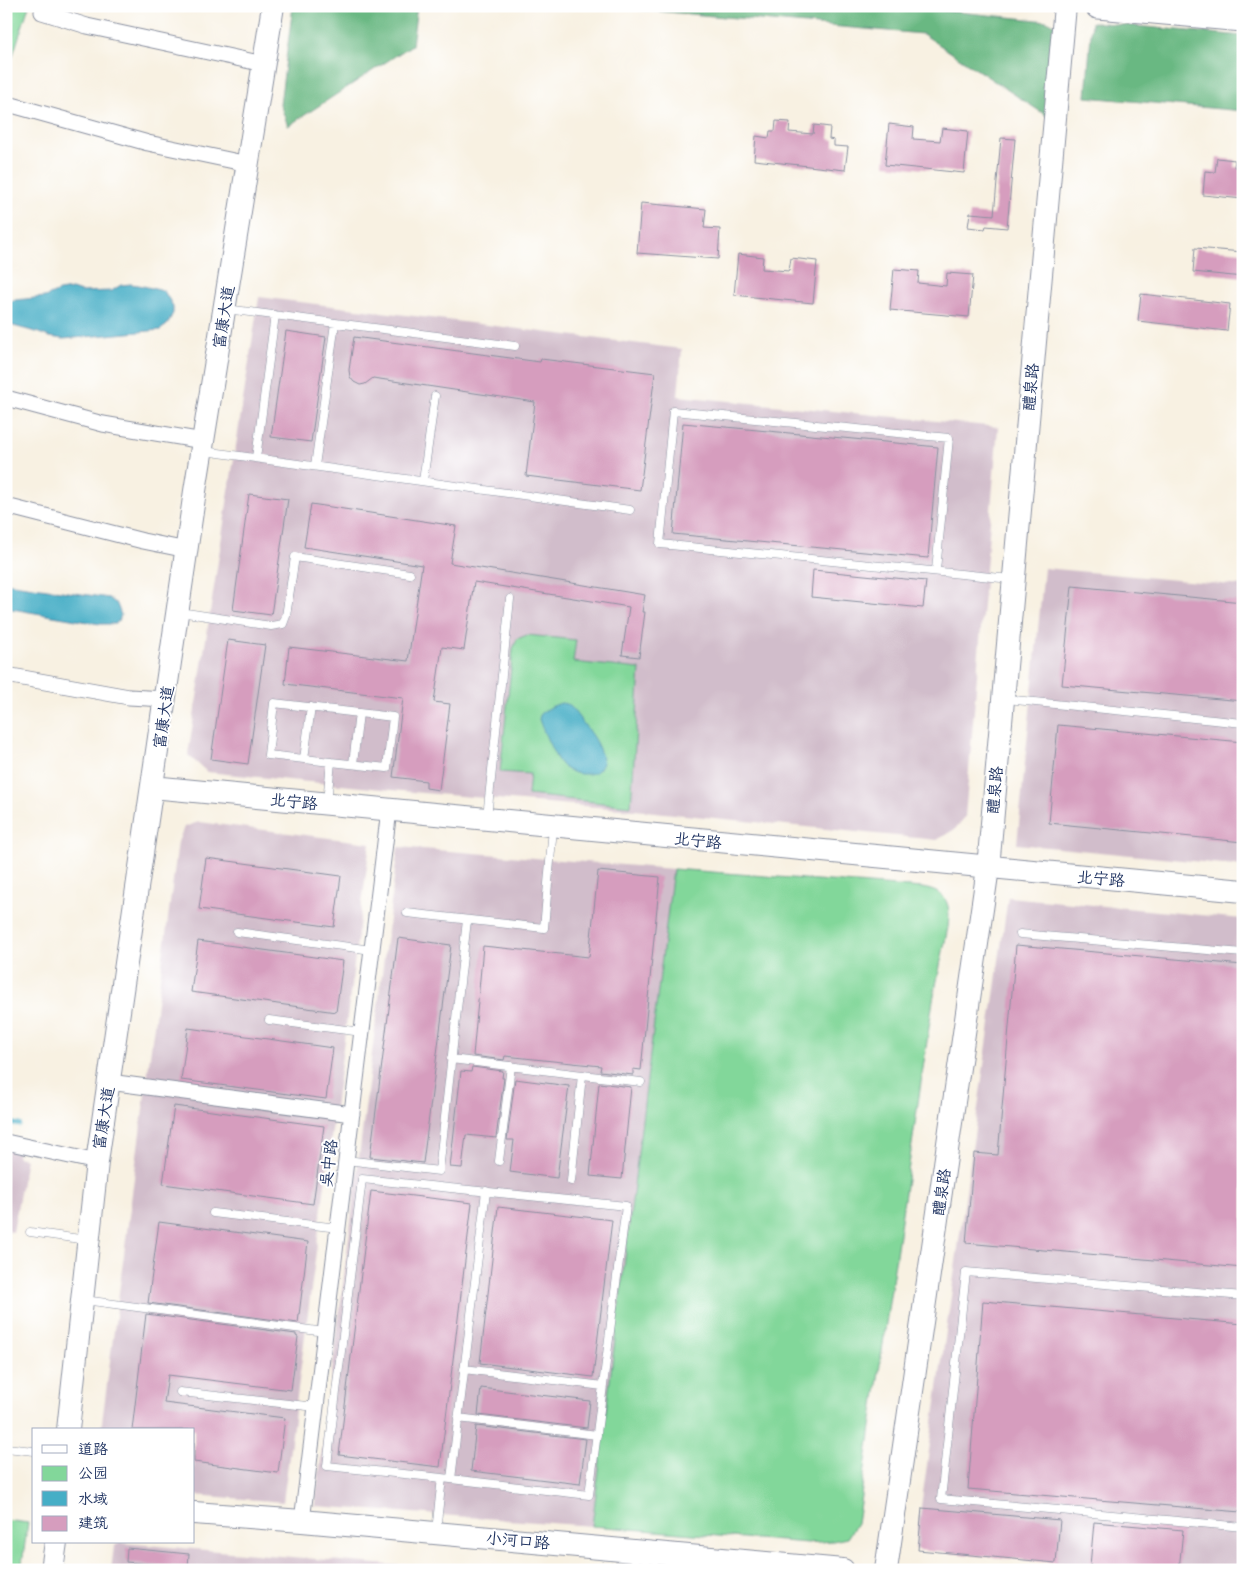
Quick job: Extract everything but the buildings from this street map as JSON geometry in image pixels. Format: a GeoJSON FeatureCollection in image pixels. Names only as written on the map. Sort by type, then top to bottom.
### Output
{"type":"FeatureCollection","features":[{"type":"Feature","properties":{"kind":"main road"},"geometry":{"type":"LineString","coordinates":[[1098,6],[1243,19]]}},
{"type":"Feature","properties":{"kind":"street","name":"富康大道"},"geometry":{"type":"LineString","coordinates":[[68,1428],[97,1162],[187,550],[273,6]]}},
{"type":"Feature","properties":{"kind":"street","name":"醴泉路"},"geometry":{"type":"LineString","coordinates":[[886,1570],[988,868],[1064,6]]}},
{"type":"Feature","properties":{"kind":"street"},"geometry":{"type":"LineString","coordinates":[[42,12],[87,26],[264,64]]}},
{"type":"Feature","properties":{"kind":"street"},"geometry":{"type":"LineString","coordinates":[[12,105],[148,143],[248,164]]}},
{"type":"Feature","properties":{"kind":"street"},"geometry":{"type":"LineString","coordinates":[[6,398],[103,424],[203,446]]}},
{"type":"Feature","properties":{"kind":"street"},"geometry":{"type":"LineString","coordinates":[[6,506],[143,541],[187,550]]}},
{"type":"Feature","properties":{"kind":"street"},"geometry":{"type":"LineString","coordinates":[[6,675],[129,697],[165,699]]}},
{"type":"Feature","properties":{"kind":"street","name":"北宁路"},"geometry":{"type":"LineString","coordinates":[[152,787],[1243,891]]}},
{"type":"Feature","properties":{"kind":"street","name":"吴中路"},"geometry":{"type":"LineString","coordinates":[[302,1521],[389,810]]}},
{"type":"Feature","properties":{"kind":"street"},"geometry":{"type":"LineString","coordinates":[[109,1082],[352,1114]]}},
{"type":"Feature","properties":{"kind":"street"},"geometry":{"type":"LineString","coordinates":[[6,1142],[97,1162]]}},
{"type":"Feature","properties":{"kind":"street","name":"小河口路"},"geometry":{"type":"LineString","coordinates":[[195,1513],[843,1570]]}},
{"type":"Feature","properties":{"kind":"street"},"geometry":{"type":"LineString","coordinates":[[52,1570],[56,1544]]}},
{"type":"Feature","properties":{"kind":"lane"},"geometry":{"type":"LineString","coordinates":[[224,309],[515,346]]}},
{"type":"Feature","properties":{"kind":"lane"},"geometry":{"type":"LineString","coordinates":[[256,458],[276,315]]}},
{"type":"Feature","properties":{"kind":"lane"},"geometry":{"type":"LineString","coordinates":[[315,466],[336,323]]}},
{"type":"Feature","properties":{"kind":"lane"},"geometry":{"type":"LineString","coordinates":[[423,481],[435,396]]}},
{"type":"Feature","properties":{"kind":"lane"},"geometry":{"type":"LineString","coordinates":[[936,570],[949,438],[673,412],[660,544],[1013,579]]}},
{"type":"Feature","properties":{"kind":"lane"},"geometry":{"type":"LineString","coordinates":[[203,446],[256,458],[630,510]]}},
{"type":"Feature","properties":{"kind":"lane"},"geometry":{"type":"LineString","coordinates":[[178,612],[271,626],[283,624],[286,616],[295,557],[410,574]]}},
{"type":"Feature","properties":{"kind":"lane"},"geometry":{"type":"LineString","coordinates":[[487,820],[510,599]]}},
{"type":"Feature","properties":{"kind":"lane"},"geometry":{"type":"LineString","coordinates":[[1002,699],[1243,723]]}},
{"type":"Feature","properties":{"kind":"lane"},"geometry":{"type":"LineString","coordinates":[[274,703],[311,707],[393,717],[387,768],[268,754],[274,703]]}},
{"type":"Feature","properties":{"kind":"lane"},"geometry":{"type":"LineString","coordinates":[[304,759],[311,707]]}},
{"type":"Feature","properties":{"kind":"lane"},"geometry":{"type":"LineString","coordinates":[[353,764],[359,713]]}},
{"type":"Feature","properties":{"kind":"lane"},"geometry":{"type":"LineString","coordinates":[[327,804],[331,762]]}},
{"type":"Feature","properties":{"kind":"lane"},"geometry":{"type":"LineString","coordinates":[[407,913],[544,928],[553,826]]}},
{"type":"Feature","properties":{"kind":"lane"},"geometry":{"type":"LineString","coordinates":[[346,1160],[439,1171],[467,920]]}},
{"type":"Feature","properties":{"kind":"lane"},"geometry":{"type":"LineString","coordinates":[[237,932],[372,950]]}},
{"type":"Feature","properties":{"kind":"lane"},"geometry":{"type":"LineString","coordinates":[[1020,934],[1243,953]]}},
{"type":"Feature","properties":{"kind":"lane"},"geometry":{"type":"LineString","coordinates":[[269,1020],[362,1032]]}},
{"type":"Feature","properties":{"kind":"lane"},"geometry":{"type":"LineString","coordinates":[[452,1059],[641,1082]]}},
{"type":"Feature","properties":{"kind":"lane"},"geometry":{"type":"LineString","coordinates":[[499,1161],[511,1066]]}},
{"type":"Feature","properties":{"kind":"lane"},"geometry":{"type":"LineString","coordinates":[[571,1181],[582,1075]]}},
{"type":"Feature","properties":{"kind":"lane"},"geometry":{"type":"LineString","coordinates":[[362,1179],[626,1206],[603,1386],[589,1495],[327,1466],[362,1179]]}},
{"type":"Feature","properties":{"kind":"lane"},"geometry":{"type":"LineString","coordinates":[[451,1480],[486,1191]]}},
{"type":"Feature","properties":{"kind":"lane"},"geometry":{"type":"LineString","coordinates":[[213,1213],[338,1228]]}},
{"type":"Feature","properties":{"kind":"lane"},"geometry":{"type":"LineString","coordinates":[[30,1232],[88,1240]]}},
{"type":"Feature","properties":{"kind":"lane"},"geometry":{"type":"LineString","coordinates":[[1243,1296],[966,1272],[941,1499],[1243,1527]]}},
{"type":"Feature","properties":{"kind":"lane"},"geometry":{"type":"LineString","coordinates":[[82,1300],[325,1332]]}},
{"type":"Feature","properties":{"kind":"lane"},"geometry":{"type":"LineString","coordinates":[[464,1369],[603,1386]]}},
{"type":"Feature","properties":{"kind":"lane"},"geometry":{"type":"LineString","coordinates":[[180,1392],[316,1407]]}},
{"type":"Feature","properties":{"kind":"lane"},"geometry":{"type":"LineString","coordinates":[[458,1418],[597,1435]]}},
{"type":"Feature","properties":{"kind":"lane"},"geometry":{"type":"LineString","coordinates":[[6,1448],[32,1451]]}},
{"type":"Feature","properties":{"kind":"lane"},"geometry":{"type":"LineString","coordinates":[[435,1533],[442,1478]]}},
{"type":"Feature","properties":{"kind":"shaded area"},"geometry":{"type":"Polygon","coordinates":[[[259,297],[682,349],[678,396],[998,427],[965,817],[955,829],[937,840],[634,810],[423,793],[207,772],[188,755],[259,297]]]}},
{"type":"Feature","properties":{"kind":"shaded area"},"geometry":{"type":"Polygon","coordinates":[[[1044,568],[1243,586],[1243,866],[1017,844],[1044,568]]]}},
{"type":"Feature","properties":{"kind":"shaded area"},"geometry":{"type":"Polygon","coordinates":[[[199,822],[370,843],[283,1502],[195,1495],[195,1428],[101,1428],[178,842],[184,827],[199,822]]]}},
{"type":"Feature","properties":{"kind":"shaded area"},"geometry":{"type":"Polygon","coordinates":[[[398,847],[673,869],[592,1526],[315,1506],[398,847]]]}},
{"type":"Feature","properties":{"kind":"shaded area"},"geometry":{"type":"Polygon","coordinates":[[[1008,897],[1243,919],[1243,1570],[1131,1570],[915,1549],[1008,897]]]}},
{"type":"Feature","properties":{"kind":"shaded area"},"geometry":{"type":"Polygon","coordinates":[[[6,1146],[19,1149],[17,1157],[26,1159],[13,1232],[6,1231],[6,1146]]]}},
{"type":"Feature","properties":{"kind":"shaded area"},"geometry":{"type":"Polygon","coordinates":[[[119,1544],[133,1544],[450,1570],[111,1570],[114,1546],[119,1544]]]}},
{"type":"Feature","properties":{"kind":"green space"},"geometry":{"type":"Polygon","coordinates":[[[6,6],[29,6],[6,76],[6,6]]]}},
{"type":"Feature","properties":{"kind":"green space"},"geometry":{"type":"Polygon","coordinates":[[[293,6],[417,6],[412,45],[288,126],[280,104],[293,6]]]}},
{"type":"Feature","properties":{"kind":"green space"},"geometry":{"type":"Polygon","coordinates":[[[597,6],[899,6],[1047,21],[1055,25],[1047,116],[923,34],[597,6]]]}},
{"type":"Feature","properties":{"kind":"green space"},"geometry":{"type":"Polygon","coordinates":[[[1092,22],[1243,36],[1243,111],[1086,97],[1092,22]]]}},
{"type":"Feature","properties":{"kind":"green space"},"geometry":{"type":"Polygon","coordinates":[[[527,635],[576,640],[573,662],[640,669],[631,806],[528,795],[530,774],[500,772],[513,649],[517,639],[527,635]]]}},
{"type":"Feature","properties":{"kind":"green space"},"geometry":{"type":"Polygon","coordinates":[[[673,869],[922,888],[937,892],[948,905],[948,927],[933,1000],[857,1523],[847,1538],[807,1543],[592,1526],[673,869]]]}},
{"type":"Feature","properties":{"kind":"green space"},"geometry":{"type":"Polygon","coordinates":[[[6,1520],[28,1523],[21,1570],[6,1570],[6,1520]]]}},
{"type":"Feature","properties":{"kind":"water"},"geometry":{"type":"Polygon","coordinates":[[[131,284],[164,291],[173,306],[173,313],[167,325],[160,330],[63,339],[6,324],[6,301],[45,297],[59,291],[72,289],[81,292],[111,291],[121,285],[131,284]]]}},
{"type":"Feature","properties":{"kind":"water"},"geometry":{"type":"Polygon","coordinates":[[[6,583],[109,598],[117,604],[121,615],[119,621],[115,624],[100,624],[6,608],[6,583]]]}},
{"type":"Feature","properties":{"kind":"water"},"geometry":{"type":"Polygon","coordinates":[[[561,703],[567,704],[572,708],[599,748],[603,763],[599,770],[590,774],[572,772],[562,765],[551,748],[539,719],[541,713],[561,703]]]}},
{"type":"Feature","properties":{"kind":"waterway"},"geometry":{"type":"LineString","coordinates":[[6,1122],[20,1125]]}}]}
